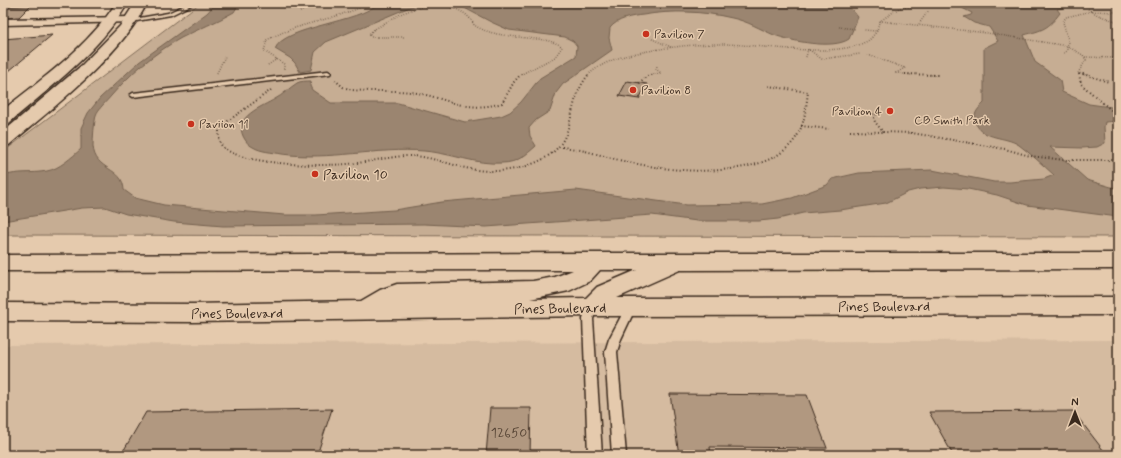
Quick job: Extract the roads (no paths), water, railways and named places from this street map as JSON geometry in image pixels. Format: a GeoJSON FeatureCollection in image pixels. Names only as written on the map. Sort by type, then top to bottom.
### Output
{"type":"FeatureCollection","features":[{"type":"Feature","properties":{"kind":"main road"},"geometry":{"type":"LineString","coordinates":[[3,118],[80,54],[111,21],[122,3]]}},
{"type":"Feature","properties":{"kind":"main road"},"geometry":{"type":"LineString","coordinates":[[3,142],[60,94],[95,61],[131,20],[141,3]]}},
{"type":"Feature","properties":{"kind":"main road"},"geometry":{"type":"LineString","coordinates":[[592,307],[606,293],[628,282],[684,261]]}},
{"type":"Feature","properties":{"kind":"main road"},"geometry":{"type":"LineString","coordinates":[[3,263],[1118,261]]}},
{"type":"Feature","properties":{"kind":"main road"},"geometry":{"type":"LineString","coordinates":[[364,312],[394,294],[503,292],[553,287],[575,280],[590,271],[596,262]]}},
{"type":"Feature","properties":{"kind":"main road","name":"Pines Boulevard"},"geometry":{"type":"LineString","coordinates":[[3,312],[364,312],[592,307],[1118,306]]}},
{"type":"Feature","properties":{"kind":"street"},"geometry":{"type":"LineString","coordinates":[[3,22],[131,20]]}},
{"type":"Feature","properties":{"kind":"street"},"geometry":{"type":"LineString","coordinates":[[26,27],[40,21]]}},
{"type":"Feature","properties":{"kind":"street"},"geometry":{"type":"LineString","coordinates":[[3,26],[61,28],[93,25],[111,21]]}},
{"type":"Feature","properties":{"kind":"lane"},"geometry":{"type":"LineString","coordinates":[[131,20],[169,14],[193,3]]}},
{"type":"Feature","properties":{"kind":"lane"},"geometry":{"type":"LineString","coordinates":[[133,95],[328,73]]}},
{"type":"Feature","properties":{"kind":"lane"},"geometry":{"type":"LineString","coordinates":[[592,307],[588,319],[595,455]]}},
{"type":"Feature","properties":{"kind":"lane"},"geometry":{"type":"LineString","coordinates":[[619,455],[611,352],[615,339],[630,307]]}},
{"type":"Feature","properties":{"kind":"place","name":"Pavilion 7"},"geometry":{"type":"Point","coordinates":[646,34]}},
{"type":"Feature","properties":{"kind":"place","name":"Pavilion 8"},"geometry":{"type":"Point","coordinates":[633,90]}},
{"type":"Feature","properties":{"kind":"place","name":"Pavilion 4"},"geometry":{"type":"Point","coordinates":[890,111]}},
{"type":"Feature","properties":{"kind":"place","name":"Paviion 11"},"geometry":{"type":"Point","coordinates":[191,124]}},
{"type":"Feature","properties":{"kind":"place","name":"Pavilion 10"},"geometry":{"type":"Point","coordinates":[315,174]}},
{"type":"Feature","properties":{"kind":"park label","name":"CB Smith Park"},"geometry":{"type":"Point","coordinates":[952,120]}}]}
